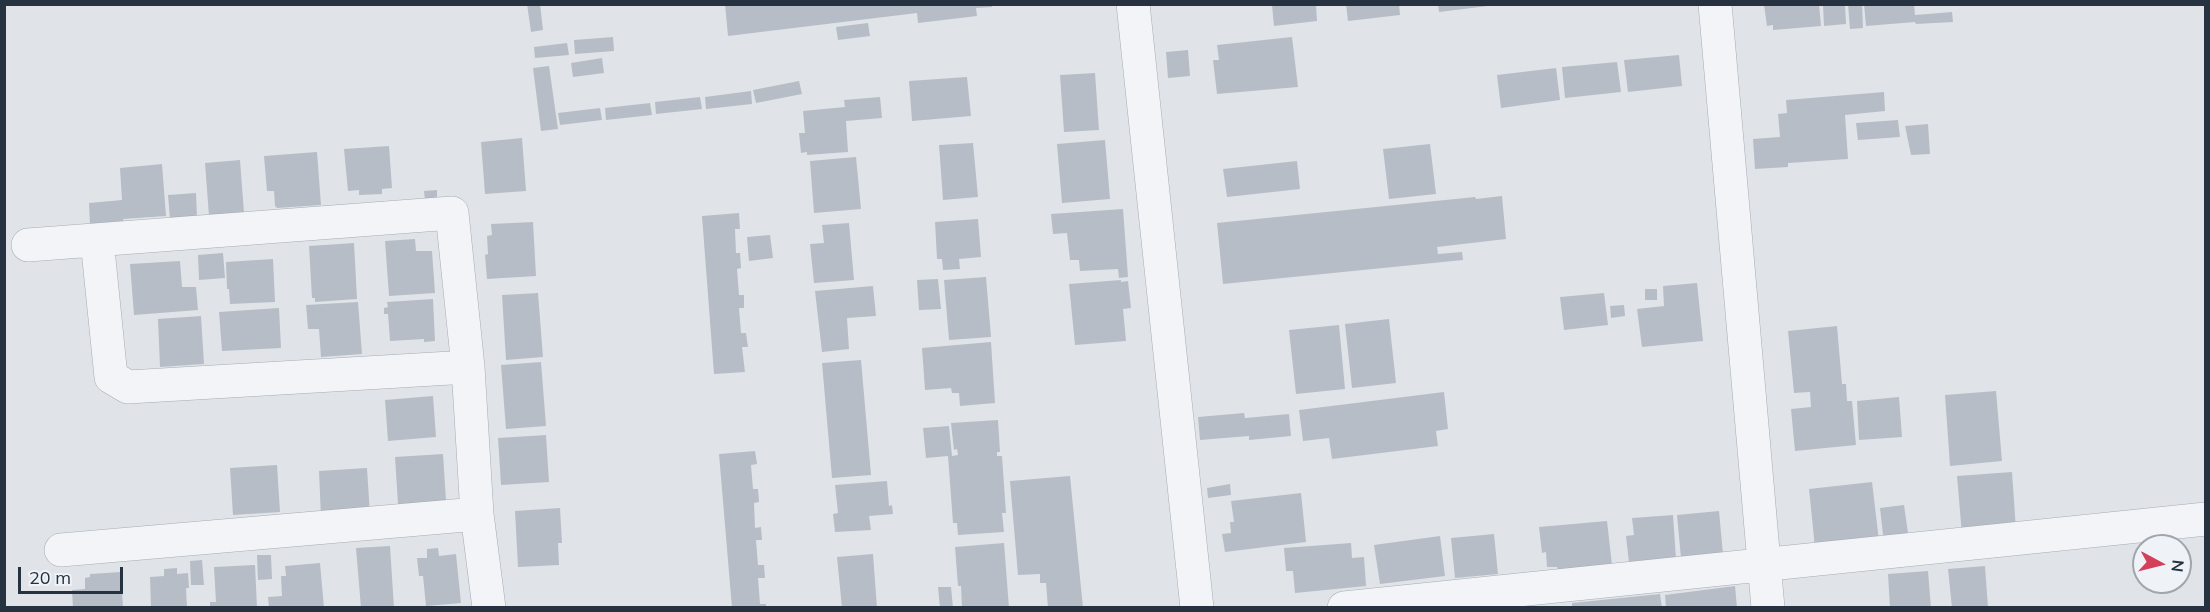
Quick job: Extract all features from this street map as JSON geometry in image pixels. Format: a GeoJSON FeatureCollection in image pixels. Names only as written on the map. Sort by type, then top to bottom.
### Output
{"type":"FeatureCollection","features":[{"type":"Feature","properties":{"kind":"street"},"geometry":{"type":"LineString","coordinates":[[1133,4],[1197,608]]}},
{"type":"Feature","properties":{"kind":"street"},"geometry":{"type":"LineString","coordinates":[[1714,4],[1768,608]]}},
{"type":"Feature","properties":{"kind":"street"},"geometry":{"type":"LineString","coordinates":[[28,246],[452,213],[468,367],[477,514],[489,608]]}},
{"type":"Feature","properties":{"kind":"street"},"geometry":{"type":"LineString","coordinates":[[97,240],[111,377],[128,387],[468,367]]}},
{"type":"Feature","properties":{"kind":"street"},"geometry":{"type":"LineString","coordinates":[[61,550],[477,514]]}},
{"type":"Feature","properties":{"kind":"street"},"geometry":{"type":"LineString","coordinates":[[1344,608],[2205,519]]}},
{"type":"Feature","properties":{"kind":"building"},"geometry":{"type":"Polygon","coordinates":[[[527,4],[540,4],[543,30],[531,32],[527,4]]]}},
{"type":"Feature","properties":{"kind":"building"},"geometry":{"type":"Polygon","coordinates":[[[725,4],[992,4],[992,7],[976,8],[977,16],[918,23],[917,13],[728,36],[725,4]]]}},
{"type":"Feature","properties":{"kind":"building"},"geometry":{"type":"Polygon","coordinates":[[[1346,4],[1399,4],[1400,15],[1348,21],[1346,4]]]}},
{"type":"Feature","properties":{"kind":"building"},"geometry":{"type":"Polygon","coordinates":[[[1438,4],[1488,4],[1488,6],[1439,12],[1438,4]]]}},
{"type":"Feature","properties":{"kind":"building"},"geometry":{"type":"Polygon","coordinates":[[[1819,4],[1821,26],[1773,30],[1773,25],[1767,26],[1764,5],[1819,4]]]}},
{"type":"Feature","properties":{"kind":"building"},"geometry":{"type":"Polygon","coordinates":[[[1848,4],[1862,4],[1863,28],[1850,29],[1848,4]]]}},
{"type":"Feature","properties":{"kind":"building"},"geometry":{"type":"Polygon","coordinates":[[[1864,4],[1914,4],[1915,15],[1952,12],[1953,22],[1866,26],[1864,4]]]}},
{"type":"Feature","properties":{"kind":"building"},"geometry":{"type":"Polygon","coordinates":[[[1272,5],[1316,5],[1317,21],[1274,26],[1272,5]]]}},
{"type":"Feature","properties":{"kind":"building"},"geometry":{"type":"Polygon","coordinates":[[[1823,5],[1845,5],[1846,24],[1824,26],[1823,5]]]}},
{"type":"Feature","properties":{"kind":"building"},"geometry":{"type":"Polygon","coordinates":[[[868,23],[870,36],[838,40],[836,27],[868,23]]]}},
{"type":"Feature","properties":{"kind":"building"},"geometry":{"type":"Polygon","coordinates":[[[613,37],[614,51],[575,54],[574,40],[613,37]]]}},
{"type":"Feature","properties":{"kind":"building"},"geometry":{"type":"Polygon","coordinates":[[[1292,37],[1298,87],[1217,94],[1213,60],[1219,60],[1217,45],[1292,37]]]}},
{"type":"Feature","properties":{"kind":"building"},"geometry":{"type":"Polygon","coordinates":[[[567,43],[569,55],[535,58],[534,47],[567,43]]]}},
{"type":"Feature","properties":{"kind":"building"},"geometry":{"type":"Polygon","coordinates":[[[1188,50],[1190,76],[1168,78],[1166,52],[1188,50]]]}},
{"type":"Feature","properties":{"kind":"building"},"geometry":{"type":"Polygon","coordinates":[[[1679,55],[1682,86],[1628,92],[1624,60],[1679,55]]]}},
{"type":"Feature","properties":{"kind":"building"},"geometry":{"type":"Polygon","coordinates":[[[602,58],[604,73],[573,77],[571,63],[602,58]]]}},
{"type":"Feature","properties":{"kind":"building"},"geometry":{"type":"Polygon","coordinates":[[[1617,62],[1621,92],[1565,98],[1562,67],[1617,62]]]}},
{"type":"Feature","properties":{"kind":"building"},"geometry":{"type":"Polygon","coordinates":[[[549,66],[558,129],[541,131],[533,68],[549,66]]]}},
{"type":"Feature","properties":{"kind":"building"},"geometry":{"type":"Polygon","coordinates":[[[1556,68],[1560,100],[1501,108],[1497,75],[1556,68]]]}},
{"type":"Feature","properties":{"kind":"building"},"geometry":{"type":"Polygon","coordinates":[[[1095,73],[1099,130],[1064,132],[1060,75],[1095,73]]]}},
{"type":"Feature","properties":{"kind":"building"},"geometry":{"type":"Polygon","coordinates":[[[967,77],[971,116],[912,121],[909,81],[967,77]]]}},
{"type":"Feature","properties":{"kind":"building"},"geometry":{"type":"Polygon","coordinates":[[[799,81],[802,94],[756,103],[753,90],[799,81]]]}},
{"type":"Feature","properties":{"kind":"building"},"geometry":{"type":"Polygon","coordinates":[[[751,91],[752,104],[706,109],[705,97],[751,91]]]}},
{"type":"Feature","properties":{"kind":"building"},"geometry":{"type":"Polygon","coordinates":[[[1884,92],[1885,111],[1845,115],[1848,159],[1788,163],[1788,167],[1755,169],[1753,139],[1780,137],[1778,114],[1787,113],[1786,100],[1884,92]]]}},
{"type":"Feature","properties":{"kind":"building"},"geometry":{"type":"Polygon","coordinates":[[[700,97],[702,109],[656,114],[655,102],[700,97]]]}},
{"type":"Feature","properties":{"kind":"building"},"geometry":{"type":"Polygon","coordinates":[[[880,97],[882,118],[846,121],[848,152],[807,155],[807,152],[801,153],[799,133],[805,133],[803,111],[845,107],[844,100],[880,97]]]}},
{"type":"Feature","properties":{"kind":"building"},"geometry":{"type":"Polygon","coordinates":[[[650,103],[652,115],[606,120],[605,108],[650,103]]]}},
{"type":"Feature","properties":{"kind":"building"},"geometry":{"type":"Polygon","coordinates":[[[600,108],[602,120],[560,125],[558,113],[600,108]]]}},
{"type":"Feature","properties":{"kind":"building"},"geometry":{"type":"Polygon","coordinates":[[[1898,120],[1900,137],[1858,140],[1856,123],[1898,120]]]}},
{"type":"Feature","properties":{"kind":"building"},"geometry":{"type":"Polygon","coordinates":[[[1928,124],[1930,154],[1911,155],[1905,126],[1928,124]]]}},
{"type":"Feature","properties":{"kind":"building"},"geometry":{"type":"Polygon","coordinates":[[[522,138],[526,191],[485,194],[481,142],[522,138]]]}},
{"type":"Feature","properties":{"kind":"building"},"geometry":{"type":"Polygon","coordinates":[[[1105,140],[1110,199],[1062,203],[1057,144],[1105,140]]]}},
{"type":"Feature","properties":{"kind":"building"},"geometry":{"type":"Polygon","coordinates":[[[973,143],[978,197],[943,200],[939,145],[973,143]]]}},
{"type":"Feature","properties":{"kind":"building"},"geometry":{"type":"Polygon","coordinates":[[[1430,144],[1436,194],[1389,199],[1383,149],[1430,144]]]}},
{"type":"Feature","properties":{"kind":"building"},"geometry":{"type":"Polygon","coordinates":[[[389,146],[392,188],[382,189],[382,194],[359,195],[359,190],[348,191],[344,149],[389,146]]]}},
{"type":"Feature","properties":{"kind":"building"},"geometry":{"type":"Polygon","coordinates":[[[317,152],[321,205],[277,208],[274,191],[267,191],[264,156],[317,152]]]}},
{"type":"Feature","properties":{"kind":"building"},"geometry":{"type":"Polygon","coordinates":[[[856,157],[861,209],[814,213],[810,161],[856,157]]]}},
{"type":"Feature","properties":{"kind":"building"},"geometry":{"type":"Polygon","coordinates":[[[240,160],[244,213],[209,216],[205,163],[240,160]]]}},
{"type":"Feature","properties":{"kind":"building"},"geometry":{"type":"Polygon","coordinates":[[[1297,161],[1300,189],[1227,197],[1223,169],[1297,161]]]}},
{"type":"Feature","properties":{"kind":"building"},"geometry":{"type":"Polygon","coordinates":[[[162,164],[166,216],[123,219],[124,223],[90,225],[89,203],[122,200],[120,168],[162,164]]]}},
{"type":"Feature","properties":{"kind":"building"},"geometry":{"type":"Polygon","coordinates":[[[437,190],[437,199],[425,201],[424,191],[437,190]]]}},
{"type":"Feature","properties":{"kind":"building"},"geometry":{"type":"Polygon","coordinates":[[[196,193],[197,217],[170,219],[168,195],[196,193]]]}},
{"type":"Feature","properties":{"kind":"building"},"geometry":{"type":"Polygon","coordinates":[[[1502,196],[1506,239],[1437,247],[1438,254],[1462,252],[1463,260],[1223,284],[1217,223],[1502,196]]]}},
{"type":"Feature","properties":{"kind":"building"},"geometry":{"type":"Polygon","coordinates":[[[1123,209],[1128,277],[1119,278],[1118,269],[1080,271],[1079,260],[1070,260],[1067,233],[1053,234],[1051,214],[1123,209]]]}},
{"type":"Feature","properties":{"kind":"building"},"geometry":{"type":"Polygon","coordinates":[[[739,213],[740,229],[735,229],[736,253],[740,253],[741,268],[737,269],[739,295],[744,295],[744,308],[739,308],[741,333],[746,333],[748,347],[742,347],[745,372],[714,374],[702,216],[739,213]]]}},
{"type":"Feature","properties":{"kind":"building"},"geometry":{"type":"Polygon","coordinates":[[[978,219],[981,257],[959,259],[960,269],[943,270],[942,259],[937,259],[935,222],[978,219]]]}},
{"type":"Feature","properties":{"kind":"building"},"geometry":{"type":"Polygon","coordinates":[[[533,222],[536,276],[487,279],[485,255],[488,254],[487,236],[492,235],[491,224],[533,222]]]}},
{"type":"Feature","properties":{"kind":"building"},"geometry":{"type":"Polygon","coordinates":[[[849,223],[854,280],[814,283],[810,244],[824,243],[822,225],[849,223]]]}},
{"type":"Feature","properties":{"kind":"building"},"geometry":{"type":"Polygon","coordinates":[[[770,235],[773,258],[749,261],[747,237],[770,235]]]}},
{"type":"Feature","properties":{"kind":"building"},"geometry":{"type":"Polygon","coordinates":[[[415,239],[416,251],[432,251],[435,293],[389,296],[385,241],[415,239]]]}},
{"type":"Feature","properties":{"kind":"building"},"geometry":{"type":"Polygon","coordinates":[[[354,243],[357,299],[315,302],[315,298],[312,298],[309,246],[354,243]]]}},
{"type":"Feature","properties":{"kind":"building"},"geometry":{"type":"Polygon","coordinates":[[[223,253],[225,278],[199,280],[198,255],[223,253]]]}},
{"type":"Feature","properties":{"kind":"building"},"geometry":{"type":"Polygon","coordinates":[[[273,259],[275,302],[230,304],[226,262],[273,259]]]}},
{"type":"Feature","properties":{"kind":"building"},"geometry":{"type":"Polygon","coordinates":[[[180,261],[182,287],[196,287],[198,310],[134,315],[130,264],[180,261]]]}},
{"type":"Feature","properties":{"kind":"building"},"geometry":{"type":"Polygon","coordinates":[[[986,277],[991,337],[949,340],[944,280],[986,277]]]}},
{"type":"Feature","properties":{"kind":"building"},"geometry":{"type":"Polygon","coordinates":[[[938,279],[941,309],[919,310],[917,280],[938,279]]]}},
{"type":"Feature","properties":{"kind":"building"},"geometry":{"type":"Polygon","coordinates":[[[1121,280],[1121,282],[1128,281],[1131,308],[1123,309],[1126,341],[1075,345],[1069,284],[1121,280]]]}},
{"type":"Feature","properties":{"kind":"building"},"geometry":{"type":"Polygon","coordinates":[[[1697,283],[1703,341],[1642,347],[1637,309],[1664,306],[1663,286],[1697,283]]]}},
{"type":"Feature","properties":{"kind":"building"},"geometry":{"type":"Polygon","coordinates":[[[873,286],[876,316],[847,318],[849,349],[822,352],[815,291],[873,286]]]}},
{"type":"Feature","properties":{"kind":"building"},"geometry":{"type":"Polygon","coordinates":[[[1645,289],[1657,289],[1657,300],[1645,300],[1645,289]]]}},
{"type":"Feature","properties":{"kind":"building"},"geometry":{"type":"Polygon","coordinates":[[[538,293],[543,357],[506,360],[502,295],[538,293]]]}},
{"type":"Feature","properties":{"kind":"building"},"geometry":{"type":"Polygon","coordinates":[[[1604,293],[1608,325],[1564,330],[1560,297],[1604,293]]]}},
{"type":"Feature","properties":{"kind":"building"},"geometry":{"type":"Polygon","coordinates":[[[433,299],[435,341],[424,342],[424,339],[390,341],[388,314],[384,314],[384,308],[388,307],[387,302],[433,299]]]}},
{"type":"Feature","properties":{"kind":"building"},"geometry":{"type":"Polygon","coordinates":[[[358,302],[362,354],[321,357],[319,329],[308,329],[306,305],[358,302]]]}},
{"type":"Feature","properties":{"kind":"building"},"geometry":{"type":"Polygon","coordinates":[[[1624,305],[1625,316],[1611,318],[1610,306],[1624,305]]]}},
{"type":"Feature","properties":{"kind":"building"},"geometry":{"type":"Polygon","coordinates":[[[279,308],[281,348],[222,351],[219,312],[279,308]]]}},
{"type":"Feature","properties":{"kind":"building"},"geometry":{"type":"Polygon","coordinates":[[[201,316],[204,364],[160,367],[158,319],[201,316]]]}},
{"type":"Feature","properties":{"kind":"building"},"geometry":{"type":"Polygon","coordinates":[[[1389,319],[1396,383],[1352,388],[1345,324],[1389,319]]]}},
{"type":"Feature","properties":{"kind":"building"},"geometry":{"type":"Polygon","coordinates":[[[1339,325],[1345,389],[1296,394],[1289,330],[1339,325]]]}},
{"type":"Feature","properties":{"kind":"building"},"geometry":{"type":"Polygon","coordinates":[[[1837,326],[1842,384],[1846,384],[1847,401],[1852,401],[1856,445],[1795,451],[1791,409],[1811,407],[1810,392],[1794,393],[1788,331],[1837,326]]]}},
{"type":"Feature","properties":{"kind":"building"},"geometry":{"type":"Polygon","coordinates":[[[991,342],[995,403],[960,406],[959,393],[952,393],[951,388],[925,390],[922,348],[991,342]]]}},
{"type":"Feature","properties":{"kind":"building"},"geometry":{"type":"Polygon","coordinates":[[[861,360],[871,475],[832,478],[822,363],[861,360]]]}},
{"type":"Feature","properties":{"kind":"building"},"geometry":{"type":"Polygon","coordinates":[[[541,362],[546,426],[506,429],[501,365],[541,362]]]}},
{"type":"Feature","properties":{"kind":"building"},"geometry":{"type":"Polygon","coordinates":[[[1996,391],[2002,461],[1950,466],[1945,395],[1996,391]]]}},
{"type":"Feature","properties":{"kind":"building"},"geometry":{"type":"Polygon","coordinates":[[[1444,392],[1448,429],[1436,431],[1438,446],[1332,459],[1329,438],[1303,441],[1299,410],[1444,392]]]}},
{"type":"Feature","properties":{"kind":"building"},"geometry":{"type":"Polygon","coordinates":[[[433,396],[436,437],[388,441],[385,400],[433,396]]]}},
{"type":"Feature","properties":{"kind":"building"},"geometry":{"type":"Polygon","coordinates":[[[1899,397],[1902,437],[1859,440],[1857,401],[1899,397]]]}},
{"type":"Feature","properties":{"kind":"building"},"geometry":{"type":"Polygon","coordinates":[[[1244,413],[1245,418],[1289,414],[1291,436],[1249,440],[1249,436],[1200,440],[1198,417],[1244,413]]]}},
{"type":"Feature","properties":{"kind":"building"},"geometry":{"type":"Polygon","coordinates":[[[998,420],[1000,452],[997,452],[997,456],[1002,456],[1006,513],[1002,513],[1004,532],[958,535],[957,523],[953,523],[948,456],[926,458],[923,428],[949,426],[952,456],[958,455],[957,449],[954,450],[951,423],[998,420]]]}},
{"type":"Feature","properties":{"kind":"building"},"geometry":{"type":"Polygon","coordinates":[[[546,435],[549,482],[501,485],[498,438],[546,435]]]}},
{"type":"Feature","properties":{"kind":"building"},"geometry":{"type":"Polygon","coordinates":[[[755,451],[757,464],[751,465],[753,489],[758,489],[759,502],[754,503],[755,528],[761,527],[762,540],[756,540],[758,565],[764,565],[765,578],[758,578],[760,604],[766,604],[766,608],[732,608],[719,454],[755,451]]]}},
{"type":"Feature","properties":{"kind":"building"},"geometry":{"type":"Polygon","coordinates":[[[443,454],[446,501],[398,504],[395,457],[443,454]]]}},
{"type":"Feature","properties":{"kind":"building"},"geometry":{"type":"Polygon","coordinates":[[[277,465],[280,512],[233,515],[230,468],[277,465]]]}},
{"type":"Feature","properties":{"kind":"building"},"geometry":{"type":"Polygon","coordinates":[[[367,468],[370,515],[321,517],[319,471],[367,468]]]}},
{"type":"Feature","properties":{"kind":"building"},"geometry":{"type":"Polygon","coordinates":[[[2012,472],[2016,530],[1962,535],[1957,476],[2012,472]]]}},
{"type":"Feature","properties":{"kind":"building"},"geometry":{"type":"Polygon","coordinates":[[[1070,476],[1083,608],[1048,608],[1046,583],[1040,583],[1040,574],[1018,575],[1010,481],[1070,476]]]}},
{"type":"Feature","properties":{"kind":"building"},"geometry":{"type":"Polygon","coordinates":[[[887,481],[889,506],[892,505],[893,514],[869,516],[871,530],[835,532],[833,514],[838,513],[835,485],[887,481]]]}},
{"type":"Feature","properties":{"kind":"building"},"geometry":{"type":"Polygon","coordinates":[[[1872,482],[1879,541],[1815,548],[1809,489],[1872,482]]]}},
{"type":"Feature","properties":{"kind":"building"},"geometry":{"type":"Polygon","coordinates":[[[1230,484],[1231,495],[1208,498],[1207,488],[1230,484]]]}},
{"type":"Feature","properties":{"kind":"building"},"geometry":{"type":"Polygon","coordinates":[[[1301,493],[1306,542],[1225,552],[1222,534],[1231,533],[1230,522],[1234,522],[1231,501],[1301,493]]]}},
{"type":"Feature","properties":{"kind":"building"},"geometry":{"type":"Polygon","coordinates":[[[1904,505],[1909,540],[1884,543],[1880,508],[1904,505]]]}},
{"type":"Feature","properties":{"kind":"building"},"geometry":{"type":"Polygon","coordinates":[[[560,508],[562,543],[558,543],[559,565],[518,567],[515,511],[560,508]]]}},
{"type":"Feature","properties":{"kind":"building"},"geometry":{"type":"Polygon","coordinates":[[[1719,511],[1723,554],[1681,558],[1677,515],[1719,511]]]}},
{"type":"Feature","properties":{"kind":"building"},"geometry":{"type":"Polygon","coordinates":[[[1673,515],[1676,559],[1629,563],[1626,536],[1634,535],[1632,518],[1673,515]]]}},
{"type":"Feature","properties":{"kind":"building"},"geometry":{"type":"Polygon","coordinates":[[[1607,521],[1612,565],[1558,570],[1557,567],[1547,567],[1546,552],[1542,553],[1539,527],[1607,521]]]}},
{"type":"Feature","properties":{"kind":"building"},"geometry":{"type":"Polygon","coordinates":[[[1494,534],[1498,574],[1455,578],[1451,538],[1494,534]]]}},
{"type":"Feature","properties":{"kind":"building"},"geometry":{"type":"Polygon","coordinates":[[[1440,536],[1445,576],[1380,584],[1374,545],[1440,536]]]}},
{"type":"Feature","properties":{"kind":"building"},"geometry":{"type":"Polygon","coordinates":[[[1004,543],[1009,608],[962,608],[955,547],[1004,543]]]}},
{"type":"Feature","properties":{"kind":"building"},"geometry":{"type":"Polygon","coordinates":[[[1351,543],[1352,558],[1364,557],[1366,586],[1295,593],[1293,571],[1286,571],[1284,548],[1351,543]]]}},
{"type":"Feature","properties":{"kind":"building"},"geometry":{"type":"Polygon","coordinates":[[[390,546],[394,608],[361,608],[356,548],[390,546]]]}},
{"type":"Feature","properties":{"kind":"building"},"geometry":{"type":"Polygon","coordinates":[[[438,548],[439,556],[456,554],[461,603],[426,606],[423,576],[419,576],[417,558],[427,558],[427,549],[438,548]]]}},
{"type":"Feature","properties":{"kind":"building"},"geometry":{"type":"Polygon","coordinates":[[[873,554],[877,608],[842,608],[837,557],[873,554]]]}},
{"type":"Feature","properties":{"kind":"building"},"geometry":{"type":"Polygon","coordinates":[[[257,555],[271,555],[272,579],[258,580],[257,555]]]}},
{"type":"Feature","properties":{"kind":"building"},"geometry":{"type":"Polygon","coordinates":[[[202,560],[204,585],[191,585],[190,561],[202,560]]]}},
{"type":"Feature","properties":{"kind":"building"},"geometry":{"type":"Polygon","coordinates":[[[320,563],[324,608],[269,608],[268,597],[282,596],[281,576],[286,576],[285,566],[320,563]]]}},
{"type":"Feature","properties":{"kind":"building"},"geometry":{"type":"Polygon","coordinates":[[[255,565],[257,608],[210,608],[210,602],[216,602],[214,567],[255,565]]]}},
{"type":"Feature","properties":{"kind":"building"},"geometry":{"type":"Polygon","coordinates":[[[1985,566],[1988,608],[1952,608],[1948,569],[1985,566]]]}},
{"type":"Feature","properties":{"kind":"building"},"geometry":{"type":"Polygon","coordinates":[[[177,568],[177,574],[188,573],[187,608],[151,608],[150,577],[164,576],[164,569],[177,568]]]}},
{"type":"Feature","properties":{"kind":"building"},"geometry":{"type":"Polygon","coordinates":[[[1928,571],[1931,608],[1890,608],[1888,574],[1928,571]]]}},
{"type":"Feature","properties":{"kind":"building"},"geometry":{"type":"Polygon","coordinates":[[[121,572],[123,608],[73,608],[72,590],[85,589],[85,578],[90,577],[90,574],[121,572]]]}},
{"type":"Feature","properties":{"kind":"building"},"geometry":{"type":"Polygon","coordinates":[[[1735,586],[1737,608],[1666,608],[1665,595],[1735,586]]]}},
{"type":"Feature","properties":{"kind":"building"},"geometry":{"type":"Polygon","coordinates":[[[938,587],[951,587],[953,608],[940,608],[938,587]]]}},
{"type":"Feature","properties":{"kind":"building"},"geometry":{"type":"Polygon","coordinates":[[[1660,594],[1662,608],[1572,608],[1572,603],[1660,594]]]}}]}
